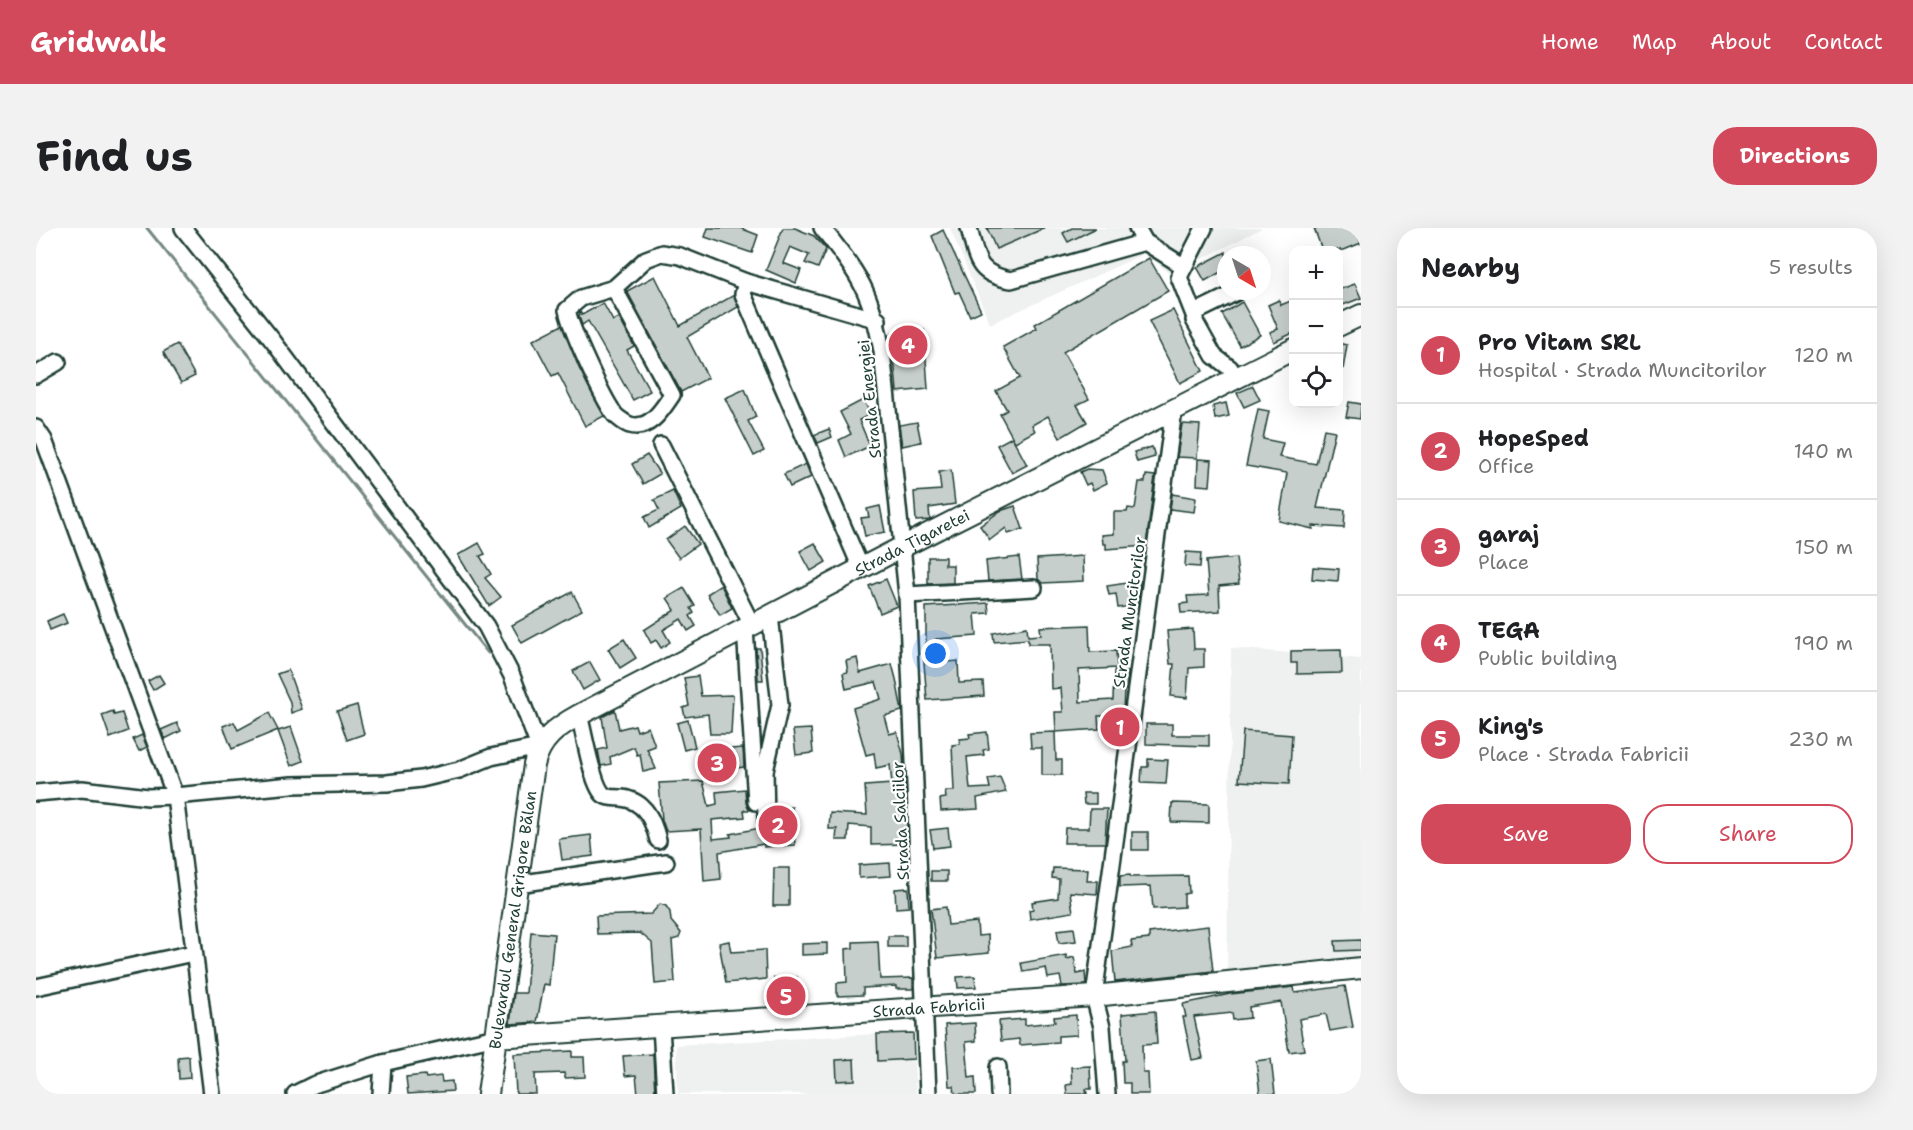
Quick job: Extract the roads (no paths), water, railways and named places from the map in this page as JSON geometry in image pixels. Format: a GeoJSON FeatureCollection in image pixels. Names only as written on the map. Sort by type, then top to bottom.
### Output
{"type":"FeatureCollection","features":[{"type":"Feature","properties":{"kind":"main road"},"geometry":{"type":"LineString","coordinates":[[1343,324],[1361,315]]}},
{"type":"Feature","properties":{"kind":"main road","name":"Strada Țigaretei"},"geometry":{"type":"LineString","coordinates":[[539,747],[558,728],[579,715],[861,568],[1289,351]]}},
{"type":"Feature","properties":{"kind":"main road","name":"Bulevardul General Grigore Bălan"},"geometry":{"type":"LineString","coordinates":[[488,1094],[534,765],[539,747]]}},
{"type":"Feature","properties":{"kind":"main road","name":"Strada Fabricii"},"geometry":{"type":"LineString","coordinates":[[496,1037],[926,1010],[1094,996],[1361,968]]}},
{"type":"Feature","properties":{"kind":"street"},"geometry":{"type":"LineString","coordinates":[[36,793],[82,789],[148,797],[292,785],[387,783],[421,779],[459,770],[507,753],[539,747],[512,676],[486,626],[273,341],[183,228]]}},
{"type":"Feature","properties":{"kind":"street","name":"Strada Energiei"},"geometry":{"type":"LineString","coordinates":[[822,228],[858,274],[878,320],[904,546]]}},
{"type":"Feature","properties":{"kind":"street"},"geometry":{"type":"LineString","coordinates":[[969,228],[982,270],[993,277],[1011,280],[1141,235],[1183,266]]}},
{"type":"Feature","properties":{"kind":"street"},"geometry":{"type":"LineString","coordinates":[[1204,228],[1179,277],[1194,315],[1194,321],[1214,356],[1230,368],[1236,378]]}},
{"type":"Feature","properties":{"kind":"street"},"geometry":{"type":"LineString","coordinates":[[614,288],[672,395],[657,417],[643,424],[631,425],[616,417],[567,310],[581,298],[614,288],[646,259],[662,253],[680,256],[746,282],[878,320]]}},
{"type":"Feature","properties":{"kind":"street"},"geometry":{"type":"LineString","coordinates":[[746,282],[743,294],[861,568]]}},
{"type":"Feature","properties":{"kind":"street"},"geometry":{"type":"LineString","coordinates":[[1194,315],[1221,300]]}},
{"type":"Feature","properties":{"kind":"street"},"geometry":{"type":"LineString","coordinates":[[36,375],[58,362]]}},
{"type":"Feature","properties":{"kind":"street","name":"Strada Muncitorilor"},"geometry":{"type":"LineString","coordinates":[[1094,996],[1174,410]]}},
{"type":"Feature","properties":{"kind":"street"},"geometry":{"type":"LineString","coordinates":[[36,428],[44,440],[175,796],[212,1094]]}},
{"type":"Feature","properties":{"kind":"street"},"geometry":{"type":"LineString","coordinates":[[661,445],[748,627],[761,819],[765,771],[780,705],[770,615]]}},
{"type":"Feature","properties":{"kind":"street","name":"Strada Salciilor"},"geometry":{"type":"LineString","coordinates":[[904,546],[928,1094]]}},
{"type":"Feature","properties":{"kind":"street"},"geometry":{"type":"LineString","coordinates":[[907,595],[1034,588]]}},
{"type":"Feature","properties":{"kind":"street"},"geometry":{"type":"LineString","coordinates":[[579,715],[602,794],[631,799],[639,804],[651,819],[658,840]]}},
{"type":"Feature","properties":{"kind":"street"},"geometry":{"type":"LineString","coordinates":[[517,884],[666,862]]}},
{"type":"Feature","properties":{"kind":"street"},"geometry":{"type":"LineString","coordinates":[[36,987],[193,953]]}},
{"type":"Feature","properties":{"kind":"street"},"geometry":{"type":"LineString","coordinates":[[1094,996],[1102,1027],[1107,1094]]}},
{"type":"Feature","properties":{"kind":"street"},"geometry":{"type":"LineString","coordinates":[[661,1026],[665,1094]]}},
{"type":"Feature","properties":{"kind":"street"},"geometry":{"type":"LineString","coordinates":[[296,1094],[313,1085],[383,1064],[496,1037]]}},
{"type":"Feature","properties":{"kind":"street"},"geometry":{"type":"LineString","coordinates":[[381,1094],[383,1064]]}},
{"type":"Feature","properties":{"kind":"street"},"geometry":{"type":"LineString","coordinates":[[998,1068],[999,1094]]}},
{"type":"Feature","properties":{"kind":"waterway"},"geometry":{"type":"LineString","coordinates":[[147,228],[488,653]]}},
{"type":"Feature","properties":{"kind":"place","name":"TEGA"},"geometry":{"type":"Point","coordinates":[908,345]}},
{"type":"Feature","properties":{"kind":"place","name":"Pro Vitam SRL"},"geometry":{"type":"Point","coordinates":[1120,727]}},
{"type":"Feature","properties":{"kind":"place","name":"garaj"},"geometry":{"type":"Point","coordinates":[717,763]}},
{"type":"Feature","properties":{"kind":"place","name":"HopeSped"},"geometry":{"type":"Point","coordinates":[778,825]}},
{"type":"Feature","properties":{"kind":"place","name":"King's"},"geometry":{"type":"Point","coordinates":[786,996]}}]}
